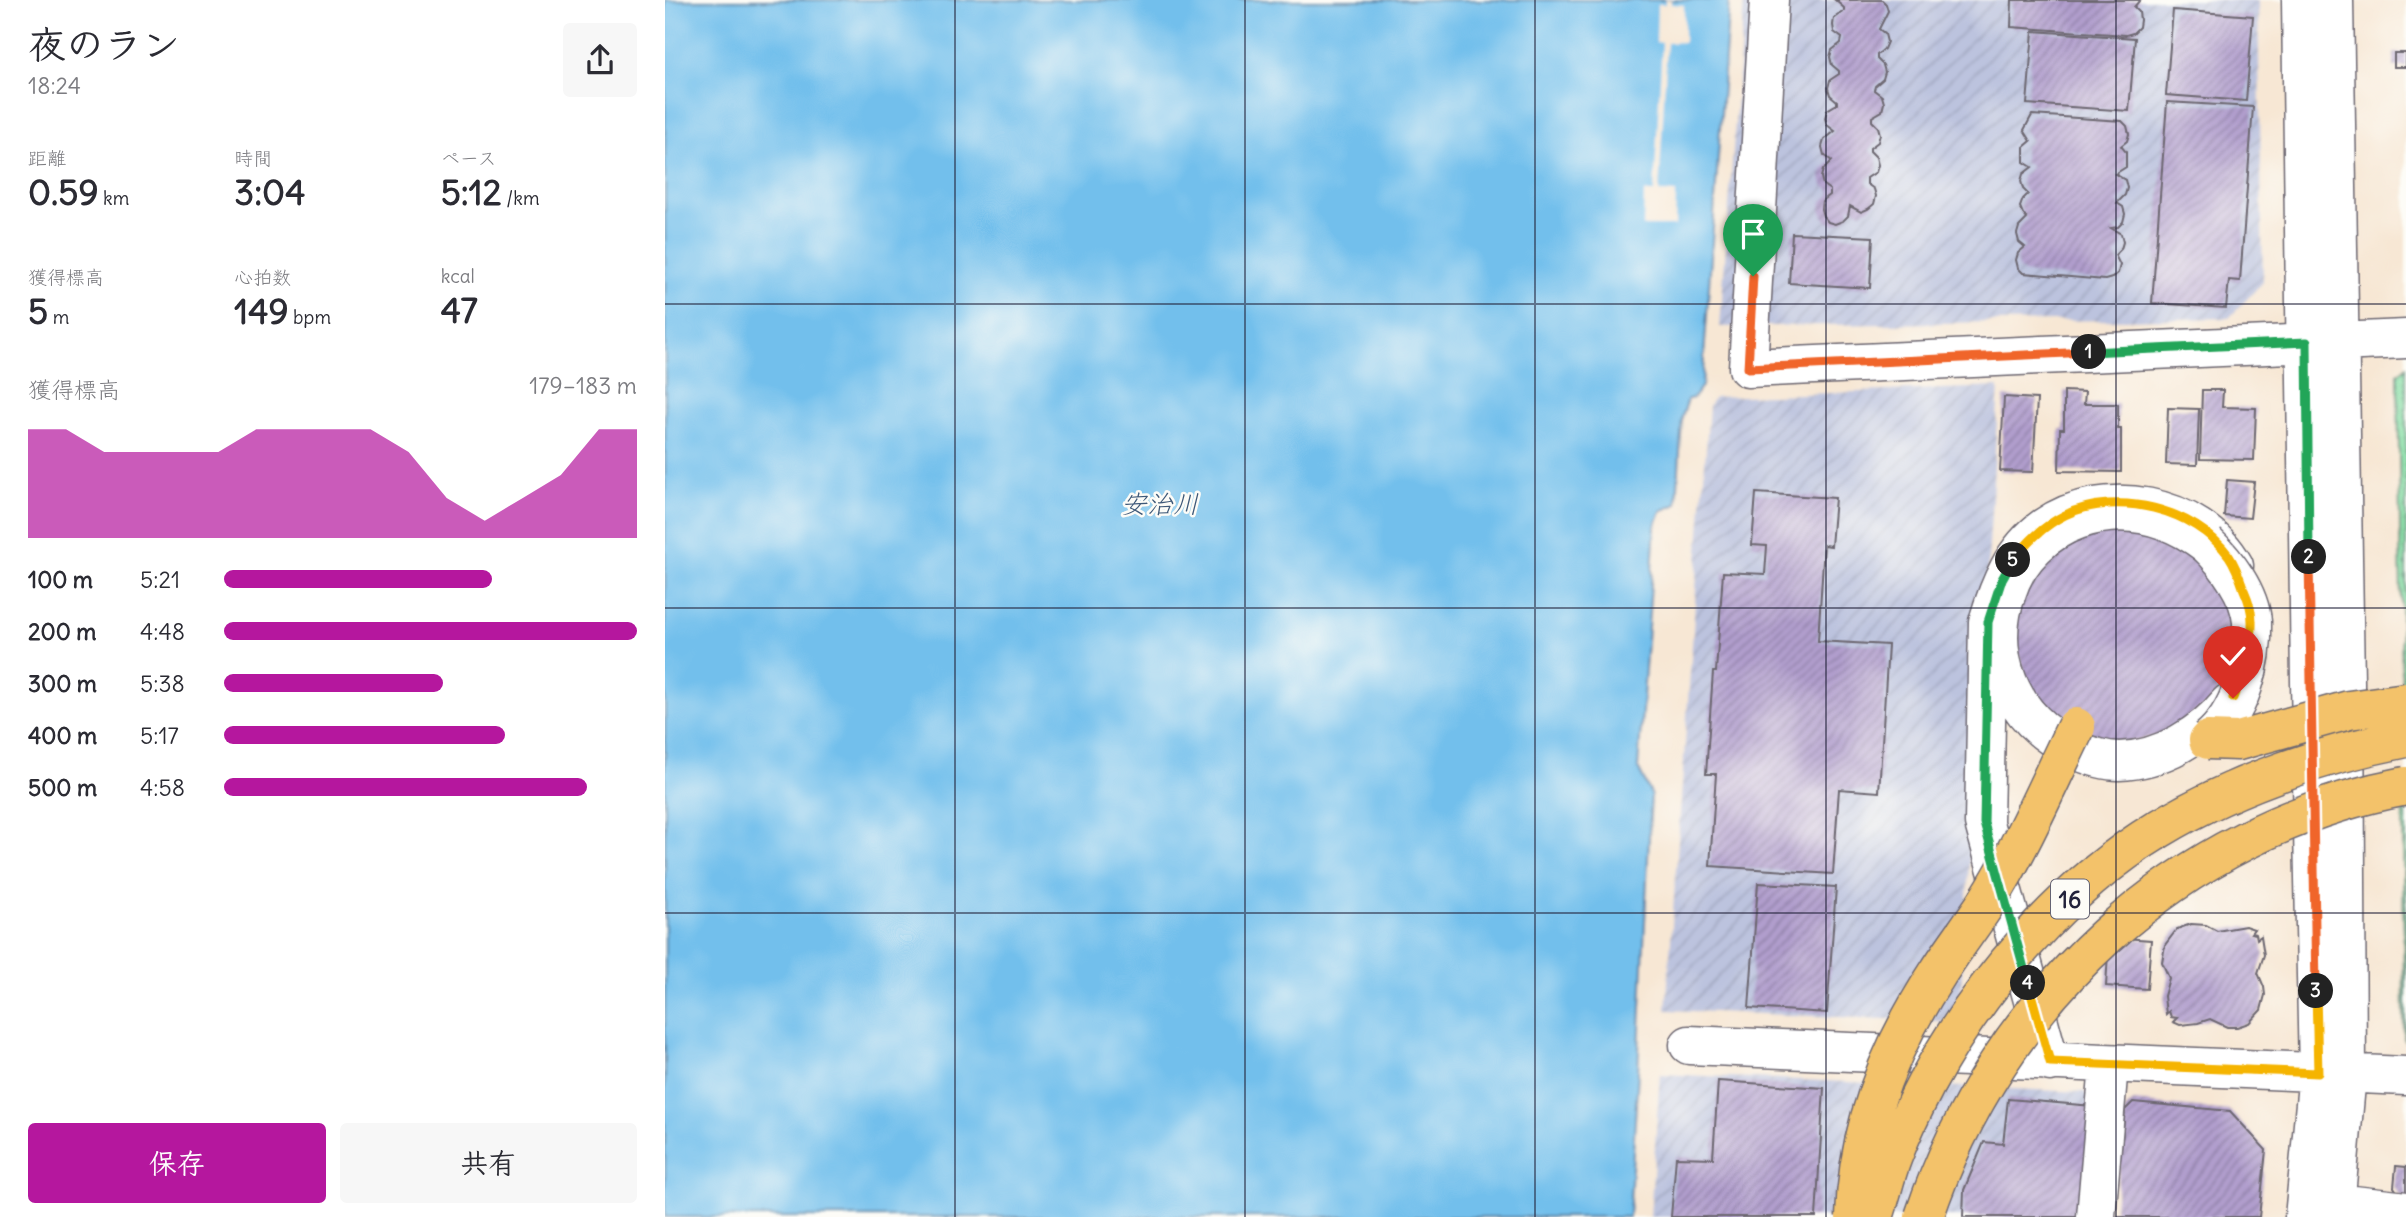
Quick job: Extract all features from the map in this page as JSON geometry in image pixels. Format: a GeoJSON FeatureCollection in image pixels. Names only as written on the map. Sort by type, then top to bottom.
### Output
{"type":"FeatureCollection","features":[{"type":"Feature","properties":{"kind":"highway"},"geometry":{"type":"LineString","coordinates":[[2208,740],[2238,741],[2349,710],[2406,702]]}},
{"type":"Feature","properties":{"kind":"highway"},"geometry":{"type":"LineString","coordinates":[[1855,1217],[1864,1141],[1887,1068],[1913,1012],[1986,902],[2011,858],[2077,727]]}},
{"type":"Feature","properties":{"kind":"highway","name":"16"},"geometry":{"type":"LineString","coordinates":[[1874,1217],[1893,1156],[1925,1086],[1962,1025],[2000,971],[2036,931],[2085,885],[2158,830],[2203,805],[2303,764],[2357,747],[2406,738]]}},
{"type":"Feature","properties":{"kind":"highway","name":"16"},"geometry":{"type":"LineString","coordinates":[[1924,1217],[1950,1150],[1987,1079],[2012,1040],[2048,993],[2087,953],[2157,894],[2225,851],[2263,832],[2330,805],[2356,796],[2406,786]]}},
{"type":"Feature","properties":{"kind":"street"},"geometry":{"type":"LineString","coordinates":[[1769,0],[1748,368],[2406,339]]}},
{"type":"Feature","properties":{"kind":"street"},"geometry":{"type":"LineString","coordinates":[[2301,0],[2345,696],[2332,1074],[2324,1212],[2406,1211]]}},
{"type":"Feature","properties":{"kind":"street"},"geometry":{"type":"LineString","coordinates":[[2323,342],[2334,0]]}},
{"type":"Feature","properties":{"kind":"street"},"geometry":{"type":"LineString","coordinates":[[2050,1062],[1984,823],[1988,622],[2002,579],[2012,561],[2044,527],[2084,508],[2144,506],[2167,512],[2200,529],[2229,556],[2239,575],[2252,620],[2251,631],[2245,667],[2233,698],[2200,731],[2174,746],[2144,758],[2117,761],[2090,756],[2058,742],[2035,724],[2016,700],[2004,673],[1998,645],[1998,622],[2003,601],[2019,564],[2033,549],[2068,524],[2106,512],[2125,511],[2164,519],[2191,532],[2223,559],[2243,594],[2252,621],[2250,643],[2247,669],[2238,700],[2217,733],[2208,740]]}},
{"type":"Feature","properties":{"kind":"street"},"geometry":{"type":"LineString","coordinates":[[1689,1045],[2406,1076]]}},
{"type":"Feature","properties":{"kind":"street"},"geometry":{"type":"LineString","coordinates":[[2096,1217],[2109,1065]]}},
{"type":"Feature","properties":{"kind":"shaded area"},"geometry":{"type":"Polygon","coordinates":[[[1744,0],[2258,0],[2263,282],[2229,318],[1720,327],[1744,0]]]}},
{"type":"Feature","properties":{"kind":"shaded area"},"geometry":{"type":"Polygon","coordinates":[[[1999,387],[1959,1022],[1666,1010],[1709,406],[1714,397],[1999,387]]]}},
{"type":"Feature","properties":{"kind":"shaded area"},"geometry":{"type":"Polygon","coordinates":[[[1660,1074],[2085,1092],[2096,1107],[2085,1217],[1650,1217],[1660,1074]]]}},
{"type":"Feature","properties":{"kind":"green space"},"geometry":{"type":"Polygon","coordinates":[[[2406,367],[2406,687],[2402,687],[2398,374],[2406,367]]]}},
{"type":"Feature","properties":{"kind":"green space"},"geometry":{"type":"Polygon","coordinates":[[[2403,809],[2406,809],[2406,1042],[2404,1039],[2403,809]]]}},
{"type":"Feature","properties":{"kind":"water","name":"安治川"},"geometry":{"type":"Polygon","coordinates":[[[665,0],[1729,0],[1702,386],[1693,398],[1688,399],[1682,417],[1677,504],[1661,511],[1655,527],[1638,768],[1651,794],[1629,1217],[665,1217],[665,0]]]}},
{"type":"Feature","properties":{"kind":"pier"},"geometry":{"type":"Polygon","coordinates":[[[1665,0],[1671,0],[1671,4],[1684,5],[1684,42],[1667,43],[1659,192],[1676,193],[1675,226],[1643,226],[1644,192],[1654,192],[1662,43],[1656,42],[1657,4],[1665,4],[1665,0]]]}},
{"type":"Feature","properties":{"kind":"building"},"geometry":{"type":"Polygon","coordinates":[[[1835,0],[1882,0],[1888,11],[1879,29],[1885,34],[1887,42],[1877,55],[1885,72],[1874,90],[1882,96],[1884,103],[1882,111],[1872,117],[1880,134],[1878,142],[1870,151],[1876,157],[1878,165],[1876,172],[1867,178],[1867,184],[1874,189],[1876,196],[1874,204],[1861,212],[1850,206],[1848,216],[1835,224],[1828,222],[1823,216],[1822,201],[1830,195],[1830,190],[1823,185],[1821,177],[1823,170],[1832,161],[1824,155],[1824,140],[1835,131],[1827,125],[1825,118],[1827,110],[1837,104],[1828,88],[1830,80],[1839,74],[1839,71],[1832,65],[1830,57],[1842,38],[1834,32],[1834,18],[1844,11],[1844,8],[1835,0]]]}},
{"type":"Feature","properties":{"kind":"building"},"geometry":{"type":"Polygon","coordinates":[[[2012,0],[2140,0],[2134,7],[2139,12],[2139,27],[2126,35],[2011,27],[2012,0]]]}},
{"type":"Feature","properties":{"kind":"building"},"geometry":{"type":"Polygon","coordinates":[[[2173,10],[2253,16],[2246,101],[2166,95],[2173,10]]]}},
{"type":"Feature","properties":{"kind":"building"},"geometry":{"type":"Polygon","coordinates":[[[2033,31],[2135,38],[2129,111],[2027,104],[2033,31]]]}},
{"type":"Feature","properties":{"kind":"building"},"geometry":{"type":"Polygon","coordinates":[[[2394,53],[2406,53],[2406,67],[2394,67],[2394,53]]]}},
{"type":"Feature","properties":{"kind":"building"},"geometry":{"type":"Polygon","coordinates":[[[2167,102],[2253,107],[2240,281],[2229,280],[2226,308],[2152,303],[2167,102]]]}},
{"type":"Feature","properties":{"kind":"building"},"geometry":{"type":"Polygon","coordinates":[[[2032,115],[2122,121],[2127,126],[2127,141],[2121,146],[2126,152],[2126,167],[2115,174],[2125,180],[2127,188],[2125,195],[2117,203],[2123,207],[2125,214],[2118,227],[2111,228],[2121,234],[2123,242],[2115,255],[2120,265],[2118,273],[2112,278],[2105,280],[2023,273],[2018,268],[2018,253],[2025,247],[2019,242],[2017,234],[2019,227],[2027,219],[2020,207],[2028,194],[2021,181],[2023,174],[2032,167],[2024,162],[2024,147],[2031,141],[2024,130],[2032,115]]]}},
{"type":"Feature","properties":{"kind":"building"},"geometry":{"type":"Polygon","coordinates":[[[1792,233],[1873,237],[1870,288],[1789,283],[1792,233]]]}},
{"type":"Feature","properties":{"kind":"building"},"geometry":{"type":"Polygon","coordinates":[[[2202,390],[2223,390],[2222,407],[2256,408],[2254,460],[2200,459],[2202,390]]]}},
{"type":"Feature","properties":{"kind":"building"},"geometry":{"type":"Polygon","coordinates":[[[2064,391],[2085,392],[2084,404],[2118,404],[2121,472],[2059,471],[2060,429],[2064,429],[2064,391]]]}},
{"type":"Feature","properties":{"kind":"building"},"geometry":{"type":"Polygon","coordinates":[[[2004,397],[2037,399],[2033,472],[2000,471],[2004,397]]]}},
{"type":"Feature","properties":{"kind":"building"},"geometry":{"type":"Polygon","coordinates":[[[2168,408],[2199,409],[2197,465],[2166,464],[2168,408]]]}},
{"type":"Feature","properties":{"kind":"building"},"geometry":{"type":"Polygon","coordinates":[[[2227,480],[2254,482],[2250,518],[2224,516],[2227,480]]]}},
{"type":"Feature","properties":{"kind":"building"},"geometry":{"type":"Polygon","coordinates":[[[1756,493],[1835,498],[1831,546],[1824,545],[1818,641],[1888,645],[1879,792],[1839,789],[1833,874],[1710,866],[1716,774],[1706,774],[1723,572],[1765,574],[1767,546],[1752,545],[1756,493]]]}},
{"type":"Feature","properties":{"kind":"building"},"geometry":{"type":"Polygon","coordinates":[[[2087,526],[2181,534],[2235,611],[2230,669],[2222,686],[2210,702],[2163,735],[2125,742],[2105,741],[2087,735],[2053,716],[2028,686],[2013,631],[2029,575],[2087,526]]]}},
{"type":"Feature","properties":{"kind":"building"},"geometry":{"type":"Polygon","coordinates":[[[1758,883],[1836,887],[1827,1013],[1749,1008],[1758,883]]]}},
{"type":"Feature","properties":{"kind":"building"},"geometry":{"type":"Polygon","coordinates":[[[2191,924],[2206,925],[2217,931],[2245,926],[2254,929],[2251,933],[2256,934],[2257,939],[2261,936],[2264,955],[2258,973],[2265,995],[2261,1010],[2249,1023],[2227,1027],[2210,1019],[2180,1025],[2173,1022],[2177,1018],[2171,1017],[2169,1011],[2166,1014],[2164,996],[2169,978],[2162,962],[2165,945],[2177,929],[2191,924]]]}},
{"type":"Feature","properties":{"kind":"building"},"geometry":{"type":"Polygon","coordinates":[[[2109,937],[2151,940],[2147,989],[2106,986],[2109,937]]]}},
{"type":"Feature","properties":{"kind":"building"},"geometry":{"type":"Polygon","coordinates":[[[1718,1081],[1824,1088],[1816,1217],[1671,1217],[1676,1157],[1713,1158],[1718,1081]]]}},
{"type":"Feature","properties":{"kind":"building"},"geometry":{"type":"Polygon","coordinates":[[[2008,1099],[2093,1106],[2081,1217],[1963,1217],[1964,1190],[1984,1142],[2003,1144],[2008,1099]]]}},
{"type":"Feature","properties":{"kind":"building"},"geometry":{"type":"Polygon","coordinates":[[[2133,1102],[2230,1111],[2266,1150],[2259,1217],[2114,1217],[2125,1110],[2133,1102]]]}},
{"type":"Feature","properties":{"kind":"building"},"geometry":{"type":"Polygon","coordinates":[[[2396,1166],[2406,1167],[2406,1200],[2402,1199],[2394,1187],[2396,1166]]]}},
{"type":"Feature","properties":{"kind":"route"},"geometry":{"type":"LineString","coordinates":[[1753,276],[1748,368],[2307,342],[2310,682],[2318,1073],[2050,1062],[1984,823],[1988,622],[2002,579],[2012,561],[2044,527],[2084,508],[2104,505],[2144,506],[2167,512],[2200,529],[2229,556],[2239,575],[2252,620],[2245,667],[2233,698]]}}]}
